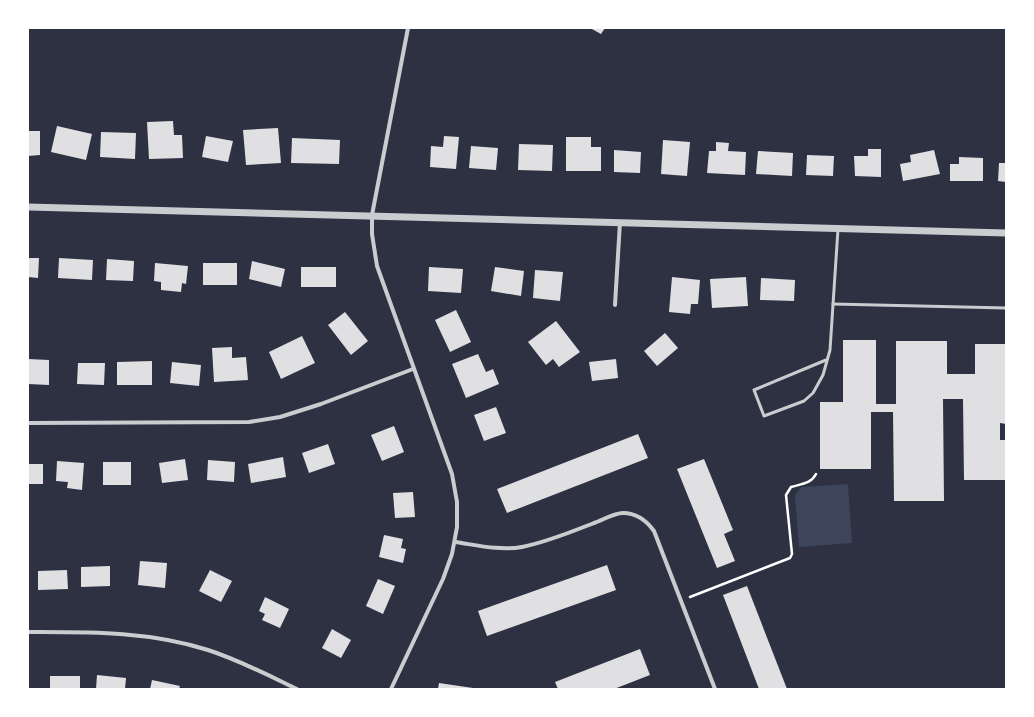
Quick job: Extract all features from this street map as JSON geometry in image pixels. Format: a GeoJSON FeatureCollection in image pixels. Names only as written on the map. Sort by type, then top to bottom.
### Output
{"type":"FeatureCollection","features":[{"type":"Feature","properties":{"kind":"street"},"geometry":{"type":"LineString","coordinates":[[391,689],[443,579],[452,554],[457,527],[457,502],[452,474],[377,266],[372,234],[372,215],[408,28]]}},
{"type":"Feature","properties":{"kind":"street"},"geometry":{"type":"LineString","coordinates":[[28,207],[1006,233]]}},
{"type":"Feature","properties":{"kind":"street"},"geometry":{"type":"LineString","coordinates":[[615,305],[620,222]]}},
{"type":"Feature","properties":{"kind":"street"},"geometry":{"type":"LineString","coordinates":[[28,423],[250,422],[280,417],[321,404],[413,368]]}},
{"type":"Feature","properties":{"kind":"street"},"geometry":{"type":"LineString","coordinates":[[455,542],[498,548],[520,547],[542,543],[618,514],[634,514],[642,518],[654,531],[715,689]]}},
{"type":"Feature","properties":{"kind":"street"},"geometry":{"type":"LineString","coordinates":[[28,632],[134,634],[166,639],[208,650],[238,661],[297,689]]}},
{"type":"Feature","properties":{"kind":"lane"},"geometry":{"type":"LineString","coordinates":[[826,360],[754,390],[764,416],[804,401],[813,393],[823,375],[830,350],[838,229]]}},
{"type":"Feature","properties":{"kind":"lane"},"geometry":{"type":"LineString","coordinates":[[833,304],[1006,308]]}},
{"type":"Feature","properties":{"kind":"path"},"geometry":{"type":"LineString","coordinates":[[690,597],[790,558],[792,554],[786,495],[791,486],[810,482],[816,474]]}},
{"type":"Feature","properties":{"kind":"shaded area"},"geometry":{"type":"Polygon","coordinates":[[[848,484],[852,543],[799,547],[795,495],[802,487],[848,484]]]}},
{"type":"Feature","properties":{"kind":"building"},"geometry":{"type":"Polygon","coordinates":[[[590,28],[605,28],[601,34],[590,28]]]}},
{"type":"Feature","properties":{"kind":"building"},"geometry":{"type":"Polygon","coordinates":[[[173,121],[174,135],[182,135],[183,158],[149,159],[147,122],[173,121]]]}},
{"type":"Feature","properties":{"kind":"building"},"geometry":{"type":"Polygon","coordinates":[[[57,126],[92,134],[86,160],[51,152],[57,126]]]}},
{"type":"Feature","properties":{"kind":"building"},"geometry":{"type":"Polygon","coordinates":[[[278,128],[281,163],[246,165],[243,130],[278,128]]]}},
{"type":"Feature","properties":{"kind":"building"},"geometry":{"type":"Polygon","coordinates":[[[28,131],[40,131],[40,155],[28,156],[28,131]]]}},
{"type":"Feature","properties":{"kind":"building"},"geometry":{"type":"Polygon","coordinates":[[[101,132],[136,133],[135,159],[100,157],[101,132]]]}},
{"type":"Feature","properties":{"kind":"building"},"geometry":{"type":"Polygon","coordinates":[[[206,136],[233,141],[228,162],[202,157],[206,136]]]}},
{"type":"Feature","properties":{"kind":"building"},"geometry":{"type":"Polygon","coordinates":[[[444,136],[459,137],[456,169],[430,167],[431,146],[443,147],[444,136]]]}},
{"type":"Feature","properties":{"kind":"building"},"geometry":{"type":"Polygon","coordinates":[[[566,137],[591,137],[591,147],[601,147],[601,171],[566,171],[566,137]]]}},
{"type":"Feature","properties":{"kind":"building"},"geometry":{"type":"Polygon","coordinates":[[[292,138],[340,140],[339,164],[291,163],[292,138]]]}},
{"type":"Feature","properties":{"kind":"building"},"geometry":{"type":"Polygon","coordinates":[[[663,140],[690,142],[687,176],[661,174],[663,140]]]}},
{"type":"Feature","properties":{"kind":"building"},"geometry":{"type":"Polygon","coordinates":[[[716,142],[729,143],[728,151],[746,152],[745,175],[707,173],[709,151],[716,151],[716,142]]]}},
{"type":"Feature","properties":{"kind":"building"},"geometry":{"type":"Polygon","coordinates":[[[519,144],[553,145],[552,171],[518,170],[519,144]]]}},
{"type":"Feature","properties":{"kind":"building"},"geometry":{"type":"Polygon","coordinates":[[[471,146],[498,148],[496,170],[469,168],[471,146]]]}},
{"type":"Feature","properties":{"kind":"building"},"geometry":{"type":"Polygon","coordinates":[[[868,149],[881,149],[881,177],[855,176],[854,156],[868,156],[868,149]]]}},
{"type":"Feature","properties":{"kind":"building"},"geometry":{"type":"Polygon","coordinates":[[[614,150],[641,152],[640,173],[614,172],[614,150]]]}},
{"type":"Feature","properties":{"kind":"building"},"geometry":{"type":"Polygon","coordinates":[[[934,150],[940,174],[903,181],[900,164],[911,162],[910,155],[934,150]]]}},
{"type":"Feature","properties":{"kind":"building"},"geometry":{"type":"Polygon","coordinates":[[[758,151],[793,153],[792,176],[756,174],[758,151]]]}},
{"type":"Feature","properties":{"kind":"building"},"geometry":{"type":"Polygon","coordinates":[[[807,155],[834,156],[833,176],[806,175],[807,155]]]}},
{"type":"Feature","properties":{"kind":"building"},"geometry":{"type":"Polygon","coordinates":[[[959,157],[983,158],[983,181],[950,181],[950,164],[959,164],[959,157]]]}},
{"type":"Feature","properties":{"kind":"building"},"geometry":{"type":"Polygon","coordinates":[[[999,163],[1006,163],[1006,182],[998,181],[999,163]]]}},
{"type":"Feature","properties":{"kind":"building"},"geometry":{"type":"Polygon","coordinates":[[[28,258],[39,258],[38,278],[28,277],[28,258]]]}},
{"type":"Feature","properties":{"kind":"building"},"geometry":{"type":"Polygon","coordinates":[[[59,258],[93,260],[92,280],[58,278],[59,258]]]}},
{"type":"Feature","properties":{"kind":"building"},"geometry":{"type":"Polygon","coordinates":[[[107,259],[134,261],[133,281],[106,280],[107,259]]]}},
{"type":"Feature","properties":{"kind":"building"},"geometry":{"type":"Polygon","coordinates":[[[252,261],[285,269],[281,287],[249,279],[252,261]]]}},
{"type":"Feature","properties":{"kind":"building"},"geometry":{"type":"Polygon","coordinates":[[[155,263],[188,266],[186,284],[182,283],[181,292],[161,290],[161,282],[154,281],[155,263]]]}},
{"type":"Feature","properties":{"kind":"building"},"geometry":{"type":"Polygon","coordinates":[[[203,263],[237,263],[237,285],[203,285],[203,263]]]}},
{"type":"Feature","properties":{"kind":"building"},"geometry":{"type":"Polygon","coordinates":[[[301,267],[336,267],[336,287],[301,287],[301,267]]]}},
{"type":"Feature","properties":{"kind":"building"},"geometry":{"type":"Polygon","coordinates":[[[429,267],[463,269],[461,293],[428,291],[429,267]]]}},
{"type":"Feature","properties":{"kind":"building"},"geometry":{"type":"Polygon","coordinates":[[[495,267],[524,271],[521,296],[491,291],[495,267]]]}},
{"type":"Feature","properties":{"kind":"building"},"geometry":{"type":"Polygon","coordinates":[[[535,270],[563,272],[560,301],[533,298],[535,270]]]}},
{"type":"Feature","properties":{"kind":"building"},"geometry":{"type":"Polygon","coordinates":[[[672,277],[700,280],[698,304],[691,304],[690,314],[669,312],[672,277]]]}},
{"type":"Feature","properties":{"kind":"building"},"geometry":{"type":"Polygon","coordinates":[[[746,277],[748,306],[712,308],[710,279],[746,277]]]}},
{"type":"Feature","properties":{"kind":"building"},"geometry":{"type":"Polygon","coordinates":[[[761,278],[795,280],[794,301],[760,300],[761,278]]]}},
{"type":"Feature","properties":{"kind":"building"},"geometry":{"type":"Polygon","coordinates":[[[456,310],[471,342],[450,352],[435,320],[456,310]]]}},
{"type":"Feature","properties":{"kind":"building"},"geometry":{"type":"Polygon","coordinates":[[[345,312],[368,341],[351,355],[328,325],[345,312]]]}},
{"type":"Feature","properties":{"kind":"building"},"geometry":{"type":"Polygon","coordinates":[[[556,321],[580,352],[559,367],[553,359],[546,365],[528,342],[556,321]]]}},
{"type":"Feature","properties":{"kind":"building"},"geometry":{"type":"Polygon","coordinates":[[[665,333],[678,348],[657,366],[644,351],[665,333]]]}},
{"type":"Feature","properties":{"kind":"building"},"geometry":{"type":"Polygon","coordinates":[[[302,336],[315,363],[281,379],[269,352],[302,336]]]}},
{"type":"Feature","properties":{"kind":"building"},"geometry":{"type":"Polygon","coordinates":[[[843,340],[876,340],[876,404],[896,404],[896,341],[947,341],[947,374],[975,374],[975,344],[1006,344],[1006,424],[1000,423],[1000,440],[1006,440],[1006,480],[964,480],[963,399],[943,399],[944,501],[894,501],[893,412],[871,412],[871,469],[820,469],[820,402],[843,402],[843,340]]]}},
{"type":"Feature","properties":{"kind":"building"},"geometry":{"type":"Polygon","coordinates":[[[232,347],[232,358],[246,357],[248,380],[214,382],[212,348],[232,347]]]}},
{"type":"Feature","properties":{"kind":"building"},"geometry":{"type":"Polygon","coordinates":[[[478,354],[486,372],[493,369],[499,384],[466,398],[452,364],[478,354]]]}},
{"type":"Feature","properties":{"kind":"building"},"geometry":{"type":"Polygon","coordinates":[[[28,359],[49,360],[49,385],[28,384],[28,359]]]}},
{"type":"Feature","properties":{"kind":"building"},"geometry":{"type":"Polygon","coordinates":[[[616,359],[618,378],[592,381],[589,362],[616,359]]]}},
{"type":"Feature","properties":{"kind":"building"},"geometry":{"type":"Polygon","coordinates":[[[152,361],[152,385],[117,385],[117,362],[152,361]]]}},
{"type":"Feature","properties":{"kind":"building"},"geometry":{"type":"Polygon","coordinates":[[[172,362],[201,365],[199,386],[170,383],[172,362]]]}},
{"type":"Feature","properties":{"kind":"building"},"geometry":{"type":"Polygon","coordinates":[[[78,363],[105,363],[104,385],[77,384],[78,363]]]}},
{"type":"Feature","properties":{"kind":"building"},"geometry":{"type":"Polygon","coordinates":[[[496,407],[506,433],[484,441],[474,415],[496,407]]]}},
{"type":"Feature","properties":{"kind":"building"},"geometry":{"type":"Polygon","coordinates":[[[394,426],[404,452],[382,461],[371,435],[394,426]]]}},
{"type":"Feature","properties":{"kind":"building"},"geometry":{"type":"Polygon","coordinates":[[[638,434],[648,458],[507,513],[497,489],[638,434]]]}},
{"type":"Feature","properties":{"kind":"building"},"geometry":{"type":"Polygon","coordinates":[[[328,444],[335,464],[309,473],[302,453],[328,444]]]}},
{"type":"Feature","properties":{"kind":"building"},"geometry":{"type":"Polygon","coordinates":[[[283,457],[286,477],[251,483],[248,464],[283,457]]]}},
{"type":"Feature","properties":{"kind":"building"},"geometry":{"type":"Polygon","coordinates":[[[185,459],[188,480],[162,483],[159,463],[185,459]]]}},
{"type":"Feature","properties":{"kind":"building"},"geometry":{"type":"Polygon","coordinates":[[[704,459],[733,530],[724,534],[735,561],[717,568],[677,469],[704,459]]]}},
{"type":"Feature","properties":{"kind":"building"},"geometry":{"type":"Polygon","coordinates":[[[208,460],[235,462],[234,482],[207,480],[208,460]]]}},
{"type":"Feature","properties":{"kind":"building"},"geometry":{"type":"Polygon","coordinates":[[[57,461],[84,463],[82,490],[67,488],[68,482],[56,481],[57,461]]]}},
{"type":"Feature","properties":{"kind":"building"},"geometry":{"type":"Polygon","coordinates":[[[103,462],[131,462],[131,485],[103,485],[103,462]]]}},
{"type":"Feature","properties":{"kind":"building"},"geometry":{"type":"Polygon","coordinates":[[[28,464],[43,464],[43,484],[28,484],[28,464]]]}},
{"type":"Feature","properties":{"kind":"building"},"geometry":{"type":"Polygon","coordinates":[[[413,492],[415,517],[395,518],[393,493],[413,492]]]}},
{"type":"Feature","properties":{"kind":"building"},"geometry":{"type":"Polygon","coordinates":[[[384,535],[403,539],[401,548],[406,549],[403,563],[379,557],[384,535]]]}},
{"type":"Feature","properties":{"kind":"building"},"geometry":{"type":"Polygon","coordinates":[[[140,561],[167,563],[165,588],[138,585],[140,561]]]}},
{"type":"Feature","properties":{"kind":"building"},"geometry":{"type":"Polygon","coordinates":[[[607,565],[616,590],[487,636],[478,611],[607,565]]]}},
{"type":"Feature","properties":{"kind":"building"},"geometry":{"type":"Polygon","coordinates":[[[110,566],[110,586],[81,587],[81,567],[110,566]]]}},
{"type":"Feature","properties":{"kind":"building"},"geometry":{"type":"Polygon","coordinates":[[[67,570],[68,589],[38,590],[38,571],[67,570]]]}},
{"type":"Feature","properties":{"kind":"building"},"geometry":{"type":"Polygon","coordinates":[[[210,570],[232,581],[221,602],[199,591],[210,570]]]}},
{"type":"Feature","properties":{"kind":"building"},"geometry":{"type":"Polygon","coordinates":[[[378,579],[395,586],[383,614],[366,606],[378,579]]]}},
{"type":"Feature","properties":{"kind":"building"},"geometry":{"type":"Polygon","coordinates":[[[747,586],[787,689],[759,689],[723,595],[747,586]]]}},
{"type":"Feature","properties":{"kind":"building"},"geometry":{"type":"Polygon","coordinates":[[[265,597],[289,609],[280,628],[262,620],[265,614],[259,611],[265,597]]]}},
{"type":"Feature","properties":{"kind":"building"},"geometry":{"type":"Polygon","coordinates":[[[332,629],[351,640],[341,658],[322,648],[332,629]]]}},
{"type":"Feature","properties":{"kind":"building"},"geometry":{"type":"Polygon","coordinates":[[[640,649],[650,675],[614,689],[558,689],[555,682],[640,649]]]}},
{"type":"Feature","properties":{"kind":"building"},"geometry":{"type":"Polygon","coordinates":[[[97,675],[126,678],[125,689],[96,689],[97,675]]]}},
{"type":"Feature","properties":{"kind":"building"},"geometry":{"type":"Polygon","coordinates":[[[50,676],[80,676],[80,689],[50,689],[50,676]]]}},
{"type":"Feature","properties":{"kind":"building"},"geometry":{"type":"Polygon","coordinates":[[[152,680],[180,686],[179,689],[150,689],[152,680]]]}},
{"type":"Feature","properties":{"kind":"building"},"geometry":{"type":"Polygon","coordinates":[[[439,683],[473,688],[473,689],[438,689],[439,683]]]}}]}
